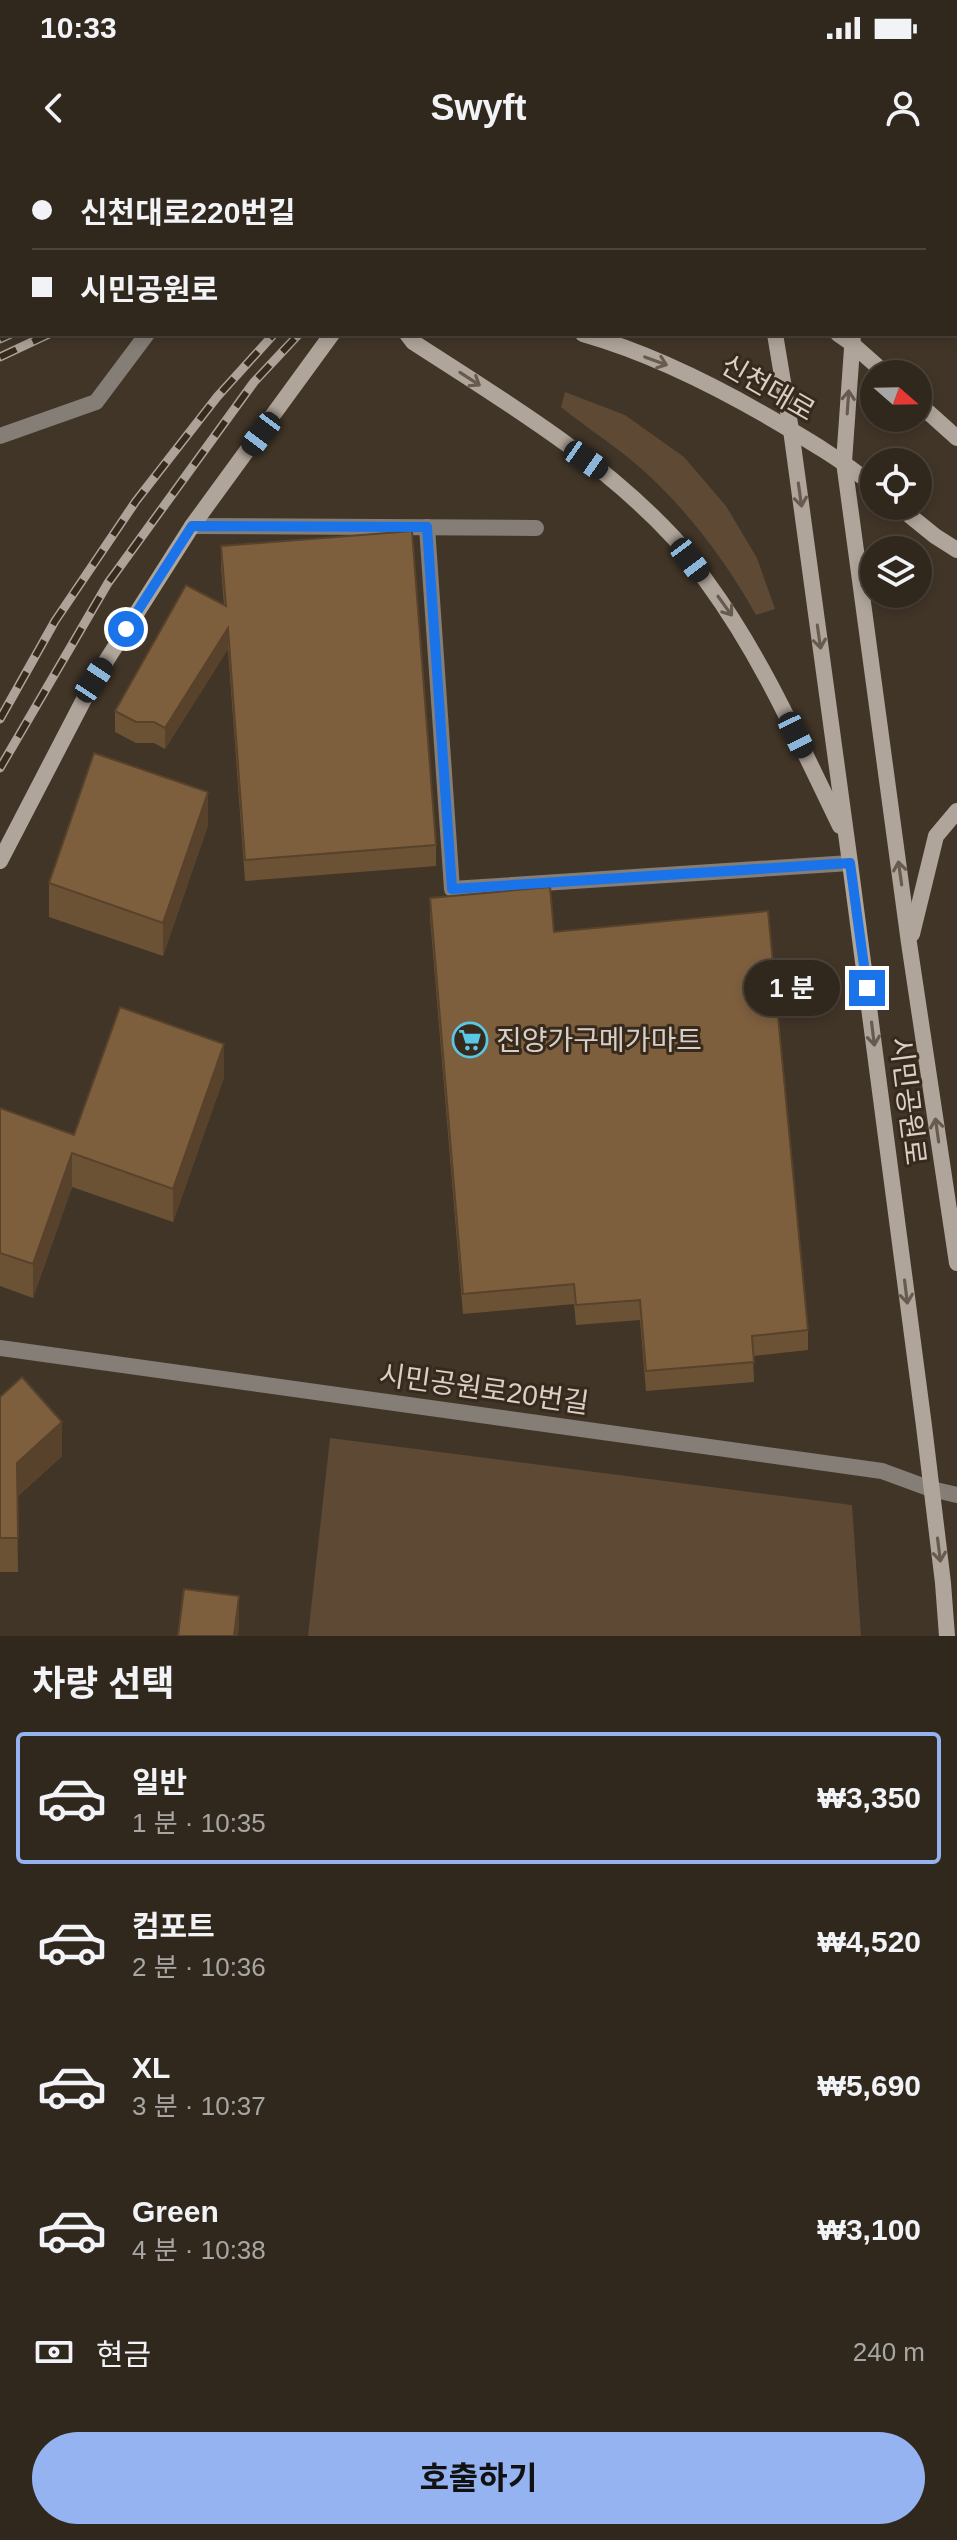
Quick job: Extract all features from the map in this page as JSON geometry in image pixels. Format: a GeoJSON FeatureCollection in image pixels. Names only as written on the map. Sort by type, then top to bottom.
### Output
{"type":"FeatureCollection","features":[{"type":"Feature","properties":{"kind":"main road"},"geometry":{"type":"LineString","coordinates":[[0,861],[94,680],[192,526],[331,336]]}},
{"type":"Feature","properties":{"kind":"main road"},"geometry":{"type":"LineString","coordinates":[[408,336],[413,342],[518,410],[609,477],[676,539],[735,620],[783,709],[847,841]]}},
{"type":"Feature","properties":{"kind":"main road","name":"신천대로"},"geometry":{"type":"LineString","coordinates":[[588,336],[701,380],[791,430],[860,475]]}},
{"type":"Feature","properties":{"kind":"main road","name":"시민공원로"},"geometry":{"type":"LineString","coordinates":[[775,336],[850,863],[931,1489],[947,1636]]}},
{"type":"Feature","properties":{"kind":"main road"},"geometry":{"type":"LineString","coordinates":[[847,337],[871,360]]}},
{"type":"Feature","properties":{"kind":"main road","name":"시민공원로"},"geometry":{"type":"LineString","coordinates":[[847,337],[844,462],[909,943],[957,1263]]}},
{"type":"Feature","properties":{"kind":"main road"},"geometry":{"type":"LineString","coordinates":[[932,416],[957,438]]}},
{"type":"Feature","properties":{"kind":"main road"},"geometry":{"type":"LineString","coordinates":[[915,520],[957,550]]}},
{"type":"Feature","properties":{"kind":"main road"},"geometry":{"type":"LineString","coordinates":[[909,943],[936,836],[957,811]]}},
{"type":"Feature","properties":{"kind":"street"},"geometry":{"type":"LineString","coordinates":[[0,436],[96,402],[146,336]]}},
{"type":"Feature","properties":{"kind":"street"},"geometry":{"type":"LineString","coordinates":[[192,526],[536,528]]}},
{"type":"Feature","properties":{"kind":"street"},"geometry":{"type":"LineString","coordinates":[[427,527],[452,889],[850,863]]}},
{"type":"Feature","properties":{"kind":"street","name":"시민공원로20번길"},"geometry":{"type":"LineString","coordinates":[[0,1348],[882,1471],[957,1495]]}},
{"type":"Feature","properties":{"kind":"shaded area"},"geometry":{"type":"Polygon","coordinates":[[[565,392],[625,415],[684,457],[726,506],[757,558],[775,609],[756,615],[720,557],[677,504],[635,463],[561,407],[565,392]]]}},
{"type":"Feature","properties":{"kind":"shaded area"},"geometry":{"type":"Polygon","coordinates":[[[330,1438],[852,1505],[861,1636],[308,1636],[330,1438]]]}},
{"type":"Feature","properties":{"kind":"building"},"geometry":{"type":"Polygon","coordinates":[[[412,531],[436,845],[245,860],[228,628],[165,728],[154,722],[136,722],[115,711],[186,585],[226,606],[221,546],[412,531]]]}},
{"type":"Feature","properties":{"kind":"building"},"geometry":{"type":"Polygon","coordinates":[[[94,753],[208,792],[163,923],[49,883],[94,753]]]}},
{"type":"Feature","properties":{"kind":"building"},"geometry":{"type":"Polygon","coordinates":[[[550,887],[554,932],[768,911],[808,1330],[752,1336],[754,1362],[646,1371],[640,1300],[576,1305],[574,1284],[463,1294],[430,898],[550,887]]]}},
{"type":"Feature","properties":{"kind":"building"},"geometry":{"type":"Polygon","coordinates":[[[120,1007],[224,1044],[173,1189],[72,1153],[33,1264],[0,1253],[0,1108],[74,1135],[120,1007]]]}},
{"type":"Feature","properties":{"kind":"building"},"geometry":{"type":"Polygon","coordinates":[[[22,1377],[62,1422],[17,1463],[18,1538],[0,1538],[0,1397],[22,1377]]]}},
{"type":"Feature","properties":{"kind":"building"},"geometry":{"type":"Polygon","coordinates":[[[184,1589],[239,1596],[234,1636],[178,1636],[184,1589]]]}},
{"type":"Feature","properties":{"kind":"railway"},"geometry":{"type":"LineString","coordinates":[[0,339],[7,336]]}},
{"type":"Feature","properties":{"kind":"railway"},"geometry":{"type":"LineString","coordinates":[[0,357],[45,336]]}},
{"type":"Feature","properties":{"kind":"railway"},"geometry":{"type":"LineString","coordinates":[[0,719],[55,621],[136,501],[217,397],[272,336]]}},
{"type":"Feature","properties":{"kind":"railway"},"geometry":{"type":"LineString","coordinates":[[0,768],[108,583],[254,382],[297,336]]}},
{"type":"Feature","properties":{"kind":"place","name":"진양가구메가마트"},"geometry":{"type":"Point","coordinates":[470,1040]}},
{"type":"Feature","properties":{"kind":"route"},"geometry":{"type":"LineString","coordinates":[[126,629],[192,526],[427,527],[452,889],[850,863],[867,988]]}}]}
